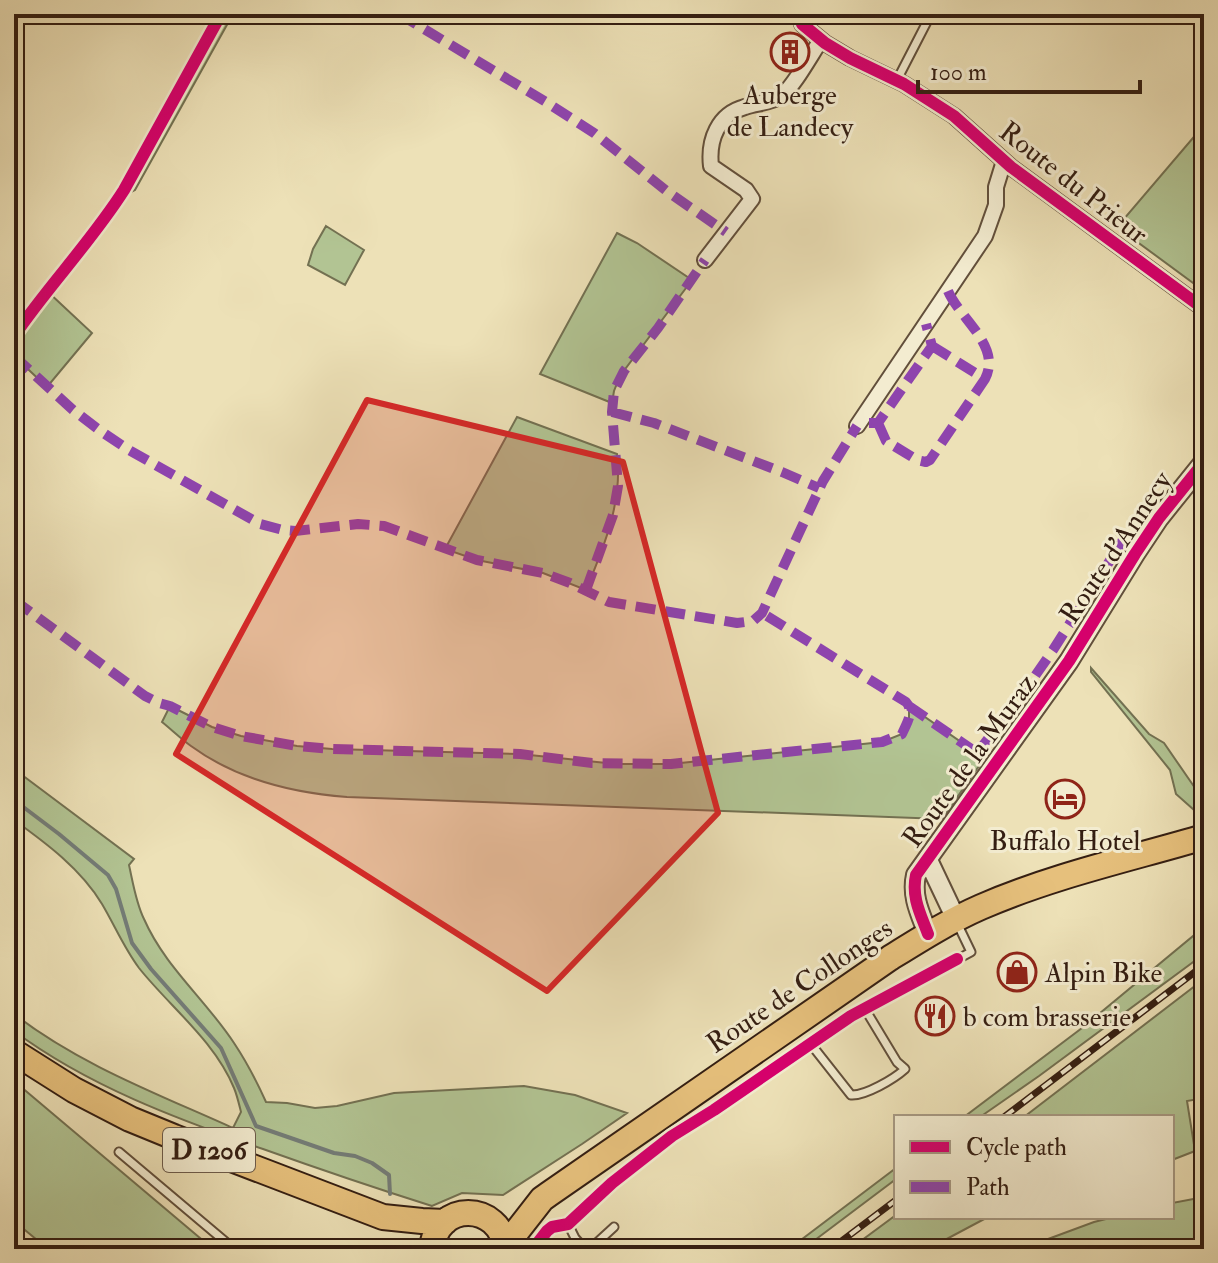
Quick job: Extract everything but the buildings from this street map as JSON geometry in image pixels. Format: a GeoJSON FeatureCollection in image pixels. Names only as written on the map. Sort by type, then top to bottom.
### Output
{"type":"FeatureCollection","features":[{"type":"Feature","properties":{"kind":"main road","name":"Route de Collonges"},"geometry":{"type":"LineString","coordinates":[[445,1222],[460,1214],[485,1217],[542,1199],[890,958],[956,919],[1006,897],[1062,878],[1204,837]]}},
{"type":"Feature","properties":{"kind":"main road","name":"D 1206"},"geometry":{"type":"LineString","coordinates":[[14,1052],[74,1090],[130,1119],[383,1217],[429,1249]]}},
{"type":"Feature","properties":{"kind":"main road","name":"Route de Collonges"},"geometry":{"type":"LineString","coordinates":[[506,1247],[542,1199]]}},
{"type":"Feature","properties":{"kind":"main road","name":"D 1206"},"geometry":{"type":"LineString","coordinates":[[383,1217],[445,1222]]}},
{"type":"Feature","properties":{"kind":"main road"},"geometry":{"type":"LineString","coordinates":[[485,1217],[501,1231],[506,1247]]}},
{"type":"Feature","properties":{"kind":"main road"},"geometry":{"type":"LineString","coordinates":[[429,1249],[445,1222]]}},
{"type":"Feature","properties":{"kind":"street","name":"Route du Prieur"},"geometry":{"type":"LineString","coordinates":[[799,14],[802,24],[821,40],[850,58],[897,80],[954,116],[1004,161],[1204,309]]}},
{"type":"Feature","properties":{"kind":"street"},"geometry":{"type":"LineString","coordinates":[[705,260],[752,199],[746,190],[711,166],[709,149],[719,125],[729,112],[784,94],[821,40]]}},
{"type":"Feature","properties":{"kind":"street"},"geometry":{"type":"LineString","coordinates":[[857,426],[985,236],[996,205],[996,187],[1004,161]]}},
{"type":"Feature","properties":{"kind":"street","name":"Route d'Annecy"},"geometry":{"type":"LineString","coordinates":[[1069,661],[1159,518],[1204,462]]}},
{"type":"Feature","properties":{"kind":"street","name":"Route de la Muraz"},"geometry":{"type":"LineString","coordinates":[[928,934],[915,900],[916,875],[1069,661]]}},
{"type":"Feature","properties":{"kind":"street","name":"Route de la Muraz"},"geometry":{"type":"LineString","coordinates":[[928,860],[956,919]]}},
{"type":"Feature","properties":{"kind":"lane"},"geometry":{"type":"LineString","coordinates":[[897,80],[931,14]]}},
{"type":"Feature","properties":{"kind":"lane"},"geometry":{"type":"LineString","coordinates":[[614,1227],[587,1249],[575,1238],[568,1224],[649,1153],[810,1043],[865,1009],[971,952],[956,919]]}},
{"type":"Feature","properties":{"kind":"lane"},"geometry":{"type":"LineString","coordinates":[[810,1043],[851,1095],[858,1096],[899,1074],[905,1069],[897,1062],[865,1009]]}},
{"type":"Feature","properties":{"kind":"lane"},"geometry":{"type":"LineString","coordinates":[[119,1152],[234,1249]]}},
{"type":"Feature","properties":{"kind":"highlighted area"},"geometry":{"type":"Polygon","coordinates":[[[367,400],[623,462],[718,813],[547,991],[176,754],[367,400]]]}},
{"type":"Feature","properties":{"kind":"green space"},"geometry":{"type":"Polygon","coordinates":[[[226,14],[233,14],[135,190],[125,195],[226,14]]]}},
{"type":"Feature","properties":{"kind":"green space"},"geometry":{"type":"Polygon","coordinates":[[[1204,125],[1204,208],[1201,212],[1204,215],[1204,238],[1195,250],[1204,257],[1204,291],[1117,227],[1204,125]]]}},
{"type":"Feature","properties":{"kind":"green space"},"geometry":{"type":"Polygon","coordinates":[[[326,226],[364,250],[345,285],[308,265],[326,226]]]}},
{"type":"Feature","properties":{"kind":"green space"},"geometry":{"type":"Polygon","coordinates":[[[617,233],[692,280],[620,376],[612,403],[540,374],[617,233]]]}},
{"type":"Feature","properties":{"kind":"green space"},"geometry":{"type":"Polygon","coordinates":[[[47,291],[92,333],[47,387],[14,356],[14,336],[47,291]]]}},
{"type":"Feature","properties":{"kind":"green space"},"geometry":{"type":"Polygon","coordinates":[[[517,417],[617,454],[615,506],[586,590],[543,573],[477,560],[445,549],[517,417]]]}},
{"type":"Feature","properties":{"kind":"green space"},"geometry":{"type":"Polygon","coordinates":[[[1091,668],[1149,734],[1164,743],[1204,801],[1204,809],[1194,810],[1176,794],[1170,770],[1091,672],[1091,668]]]}},
{"type":"Feature","properties":{"kind":"green space"},"geometry":{"type":"Polygon","coordinates":[[[170,706],[212,727],[241,736],[297,746],[520,754],[616,764],[671,764],[882,742],[902,734],[909,719],[909,706],[986,756],[942,819],[347,797],[286,788],[246,776],[208,758],[162,722],[170,706]]]}},
{"type":"Feature","properties":{"kind":"green space"},"geometry":{"type":"Polygon","coordinates":[[[14,769],[134,859],[129,865],[135,893],[153,936],[174,968],[234,1043],[266,1102],[315,1108],[394,1093],[524,1086],[575,1095],[627,1113],[503,1195],[462,1193],[432,1206],[198,1126],[103,1085],[72,1068],[14,1031],[14,1014],[93,1064],[233,1128],[241,1112],[234,1088],[215,1054],[139,968],[94,891],[62,858],[14,820],[14,769]]]}},
{"type":"Feature","properties":{"kind":"green space"},"geometry":{"type":"Polygon","coordinates":[[[1204,927],[1204,954],[983,1115],[967,1115],[1082,1028],[1204,927]]]}},
{"type":"Feature","properties":{"kind":"green space"},"geometry":{"type":"Polygon","coordinates":[[[1204,979],[1204,1098],[1187,1101],[1195,1151],[1174,1159],[1174,1115],[1027,1115],[1204,979]]]}},
{"type":"Feature","properties":{"kind":"green space"},"geometry":{"type":"Polygon","coordinates":[[[14,1081],[213,1249],[48,1249],[14,1221],[14,1081]]]}},
{"type":"Feature","properties":{"kind":"green space"},"geometry":{"type":"Polygon","coordinates":[[[894,1170],[894,1181],[803,1249],[789,1249],[894,1170]]]}},
{"type":"Feature","properties":{"kind":"green space"},"geometry":{"type":"Polygon","coordinates":[[[1204,1197],[1204,1240],[1161,1249],[1021,1249],[1106,1219],[1174,1219],[1174,1203],[1204,1197]]]}},
{"type":"Feature","properties":{"kind":"green space"},"geometry":{"type":"Polygon","coordinates":[[[894,1216],[894,1219],[984,1219],[928,1249],[850,1249],[894,1216]]]}},
{"type":"Feature","properties":{"kind":"waterway"},"geometry":{"type":"LineString","coordinates":[[14,800],[108,875],[116,889],[132,943],[221,1048],[256,1126],[372,1163],[389,1175],[390,1194]]}},
{"type":"Feature","properties":{"kind":"railway"},"geometry":{"type":"LineString","coordinates":[[1007,1115],[1204,965]]}},
{"type":"Feature","properties":{"kind":"railway"},"geometry":{"type":"LineString","coordinates":[[831,1249],[894,1202]]}},
{"type":"Feature","properties":{"kind":"railway"},"geometry":{"type":"LineString","coordinates":[[14,1235],[33,1249]]}},
{"type":"Feature","properties":{"kind":"marked path"},"geometry":{"type":"LineString","coordinates":[[399,14],[594,133],[668,192],[726,232]]}},
{"type":"Feature","properties":{"kind":"marked path"},"geometry":{"type":"LineString","coordinates":[[586,590],[613,515],[618,486],[612,412],[614,391],[624,371],[705,260]]}},
{"type":"Feature","properties":{"kind":"marked path"},"geometry":{"type":"LineString","coordinates":[[948,291],[984,344],[989,367],[985,379]]}},
{"type":"Feature","properties":{"kind":"marked path"},"geometry":{"type":"LineString","coordinates":[[869,423],[878,423],[932,346],[926,324]]}},
{"type":"Feature","properties":{"kind":"marked path"},"geometry":{"type":"LineString","coordinates":[[878,423],[886,441],[917,460],[930,460],[985,379],[932,346]]}},
{"type":"Feature","properties":{"kind":"marked path"},"geometry":{"type":"LineString","coordinates":[[14,356],[102,432],[260,524],[295,531],[358,524],[384,526],[477,560],[543,573],[609,602],[737,623],[753,621],[762,613],[823,481],[857,426]]}},
{"type":"Feature","properties":{"kind":"marked path"},"geometry":{"type":"LineString","coordinates":[[612,412],[654,423],[819,488]]}},
{"type":"Feature","properties":{"kind":"marked path"},"geometry":{"type":"LineString","coordinates":[[909,706],[977,753],[1053,650],[1130,529],[1143,517],[1159,518]]}},
{"type":"Feature","properties":{"kind":"marked path"},"geometry":{"type":"LineString","coordinates":[[14,600],[145,696],[212,727],[241,736],[297,746],[520,754],[592,763],[671,764],[882,742],[902,734],[910,714],[906,702],[762,613]]}},
{"type":"Feature","properties":{"kind":"cycle path"},"geometry":{"type":"LineString","coordinates":[[14,336],[124,190],[221,14]]}},
{"type":"Feature","properties":{"kind":"cycle path"},"geometry":{"type":"LineString","coordinates":[[799,14],[802,24],[825,43],[904,84],[954,116],[1011,167],[1204,309]]}},
{"type":"Feature","properties":{"kind":"cycle path"},"geometry":{"type":"LineString","coordinates":[[928,934],[916,898],[916,875],[1069,661],[1159,518],[1204,462]]}},
{"type":"Feature","properties":{"kind":"cycle path"},"geometry":{"type":"LineString","coordinates":[[533,1249],[547,1231],[568,1224],[612,1183],[672,1136],[851,1016],[957,959]]}},
{"type":"Feature","properties":{"kind":"place","name":"Auberge de Landecy"},"geometry":{"type":"Point","coordinates":[790,52]}},
{"type":"Feature","properties":{"kind":"place","name":"Buffalo Hotel"},"geometry":{"type":"Point","coordinates":[1065,799]}},
{"type":"Feature","properties":{"kind":"place","name":"Alpin Bike"},"geometry":{"type":"Point","coordinates":[1017,972]}},
{"type":"Feature","properties":{"kind":"place","name":"b com brasserie"},"geometry":{"type":"Point","coordinates":[935,1016]}}]}
